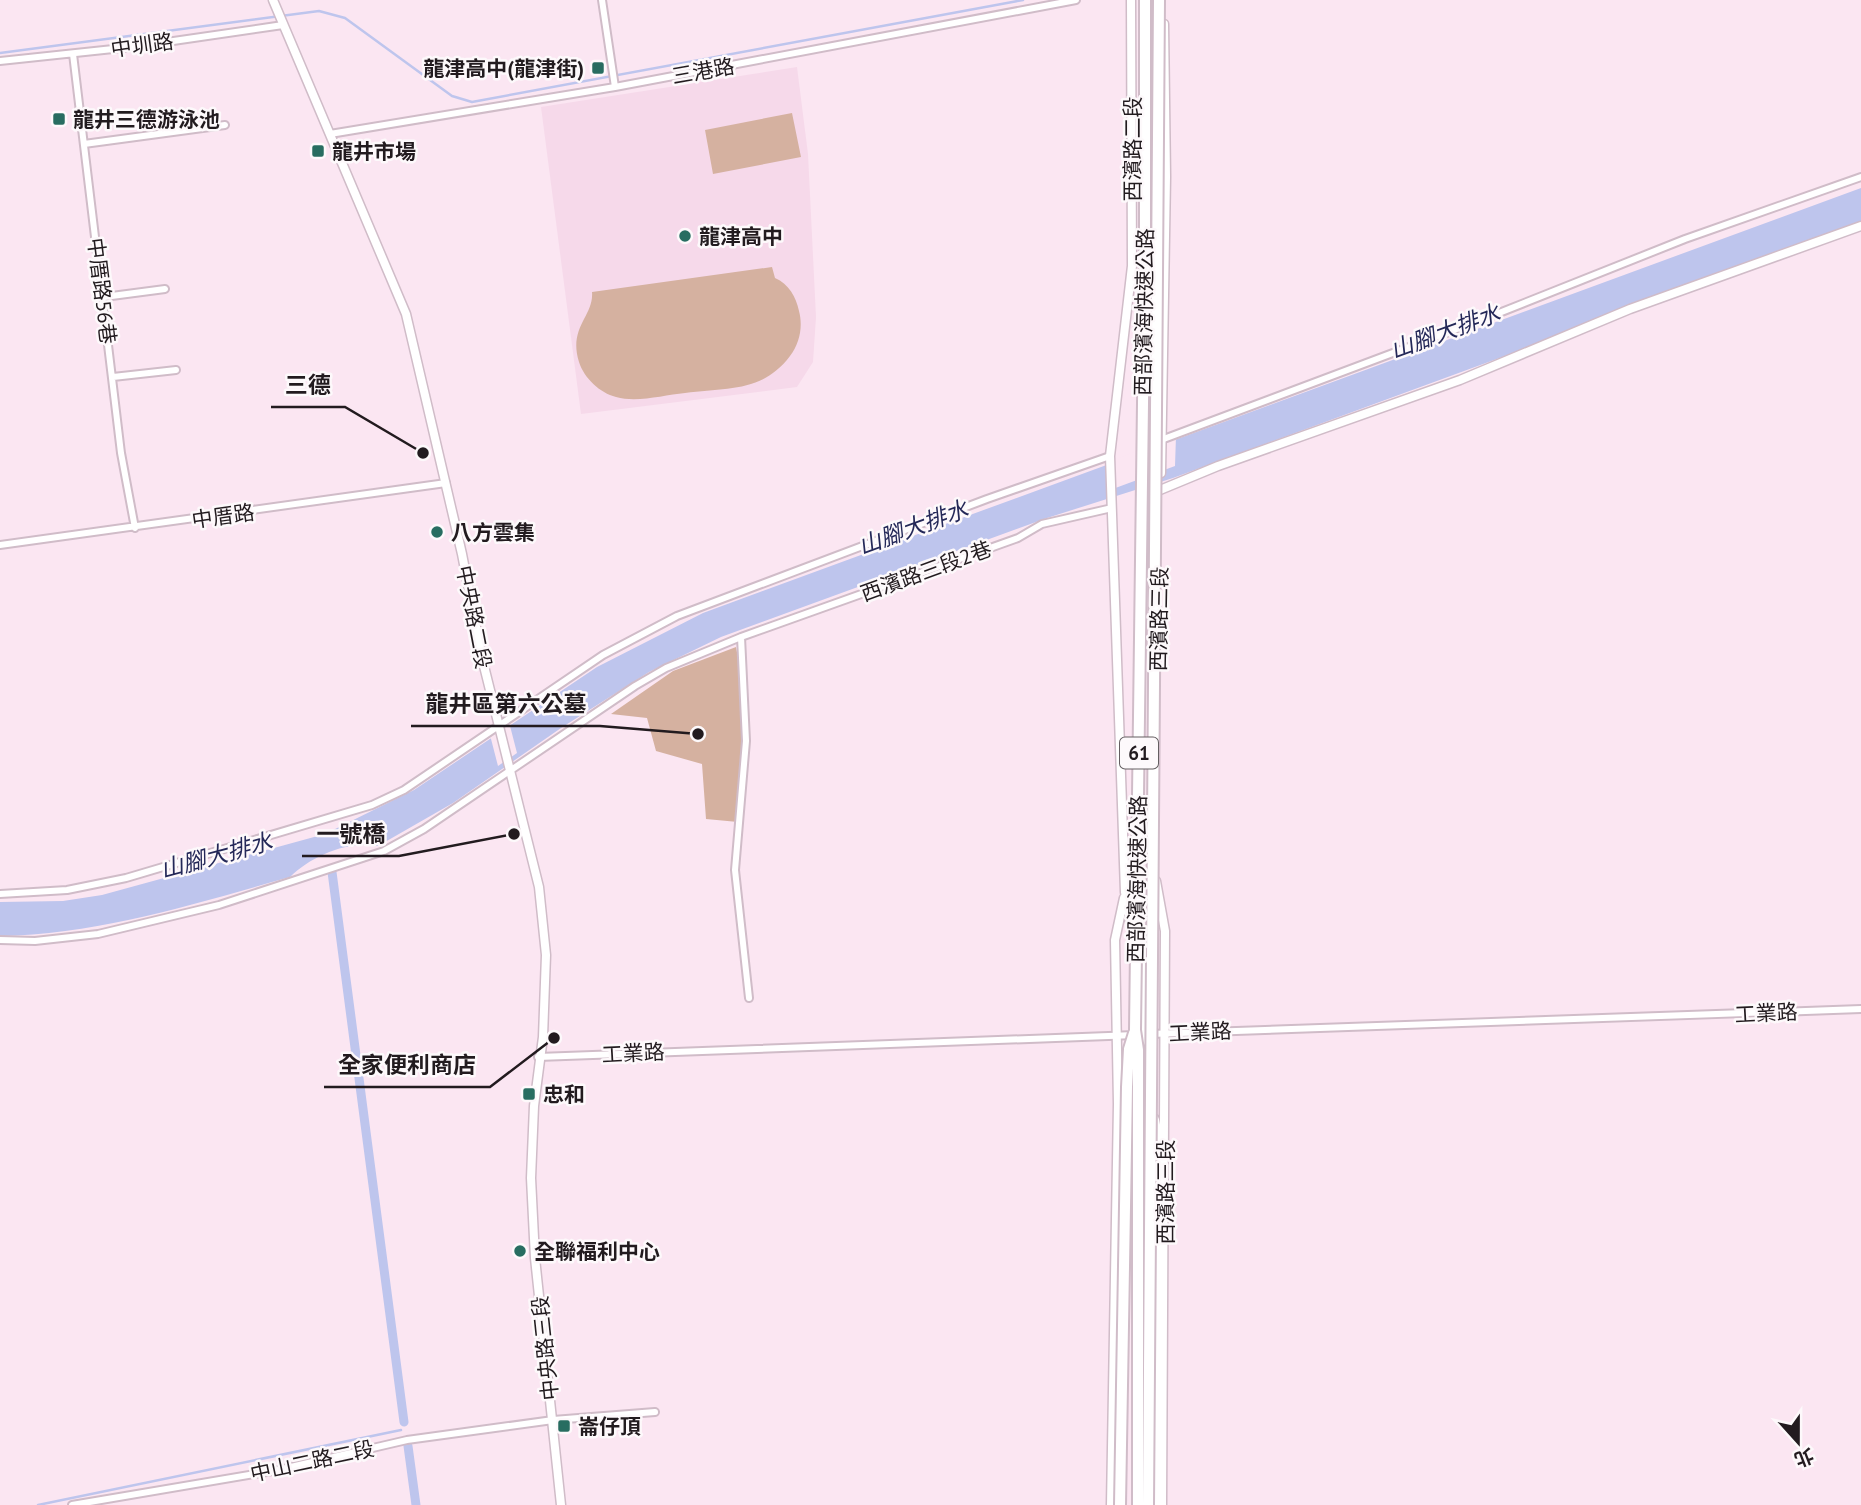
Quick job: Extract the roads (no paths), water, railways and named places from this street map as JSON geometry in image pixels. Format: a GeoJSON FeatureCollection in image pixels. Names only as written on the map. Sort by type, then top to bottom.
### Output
{"type":"FeatureCollection","features":[{"type":"Feature","properties":{"kind":"highway","name":"西部濱海快速公路"},"geometry":{"type":"LineString","coordinates":[[1137,1505],[1145,0]]}},
{"type":"Feature","properties":{"kind":"highway","name":"西部濱海快速公路"},"geometry":{"type":"LineString","coordinates":[[1148,1505],[1161,0]]}},
{"type":"Feature","properties":{"kind":"highway"},"geometry":{"type":"LineString","coordinates":[[1120,1505],[1127,1087],[1129,1049],[1139,1032]]}},
{"type":"Feature","properties":{"kind":"highway"},"geometry":{"type":"LineString","coordinates":[[1152,1104],[1158,1146],[1155,1505]]}},
{"type":"Feature","properties":{"kind":"street","name":"中央路二段"},"geometry":{"type":"LineString","coordinates":[[273,0],[405,314],[446,483],[498,726],[538,887],[546,955],[543,1037],[538,1057],[534,1106]]}},
{"type":"Feature","properties":{"kind":"street"},"geometry":{"type":"LineString","coordinates":[[602,0],[615,87]]}},
{"type":"Feature","properties":{"kind":"street","name":"三港路"},"geometry":{"type":"LineString","coordinates":[[330,134],[615,87],[1076,0]]}},
{"type":"Feature","properties":{"kind":"street","name":"西濱路二段"},"geometry":{"type":"LineString","coordinates":[[1111,508],[1110,456],[1132,266],[1131,0]]}},
{"type":"Feature","properties":{"kind":"street","name":"西濱路二段"},"geometry":{"type":"LineString","coordinates":[[1161,0],[1166,177],[1161,440]]}},
{"type":"Feature","properties":{"kind":"street","name":"中圳路"},"geometry":{"type":"LineString","coordinates":[[0,61],[74,54],[283,25]]}},
{"type":"Feature","properties":{"kind":"street","name":"中厝路56巷"},"geometry":{"type":"LineString","coordinates":[[74,54],[83,144],[135,528]]}},
{"type":"Feature","properties":{"kind":"street"},"geometry":{"type":"LineString","coordinates":[[83,144],[225,125]]}},
{"type":"Feature","properties":{"kind":"street"},"geometry":{"type":"LineString","coordinates":[[1161,440],[1494,315],[1685,239],[1861,177]]}},
{"type":"Feature","properties":{"kind":"street"},"geometry":{"type":"LineString","coordinates":[[1160,490],[1218,466],[1460,380],[1630,309],[1861,226]]}},
{"type":"Feature","properties":{"kind":"street"},"geometry":{"type":"LineString","coordinates":[[104,297],[165,289]]}},
{"type":"Feature","properties":{"kind":"street"},"geometry":{"type":"LineString","coordinates":[[113,377],[176,370]]}},
{"type":"Feature","properties":{"kind":"street","name":"西濱路三段"},"geometry":{"type":"LineString","coordinates":[[1139,1032],[1141,985],[1156,881],[1161,440]]}},
{"type":"Feature","properties":{"kind":"street"},"geometry":{"type":"LineString","coordinates":[[0,894],[85,887],[342,816],[404,790],[603,656],[677,616],[987,499],[1110,456]]}},
{"type":"Feature","properties":{"kind":"street","name":"中厝路"},"geometry":{"type":"LineString","coordinates":[[0,545],[446,483]]}},
{"type":"Feature","properties":{"kind":"street","name":"西濱路三段"},"geometry":{"type":"LineString","coordinates":[[1111,508],[1125,892],[1141,985]]}},
{"type":"Feature","properties":{"kind":"street","name":"西濱路三段2巷"},"geometry":{"type":"LineString","coordinates":[[0,940],[35,941],[98,934],[219,905],[384,850],[414,835],[510,773],[635,686],[702,651],[1004,543],[1042,524],[1111,508]]}},
{"type":"Feature","properties":{"kind":"street"},"geometry":{"type":"LineString","coordinates":[[741,637],[746,741],[735,870],[749,998]]}},
{"type":"Feature","properties":{"kind":"street","name":"西濱路三段"},"geometry":{"type":"LineString","coordinates":[[1156,881],[1165,931],[1162,1505]]}},
{"type":"Feature","properties":{"kind":"street","name":"西濱路三段"},"geometry":{"type":"LineString","coordinates":[[1111,1505],[1118,1037],[1115,940],[1125,892]]}},
{"type":"Feature","properties":{"kind":"street","name":"工業路"},"geometry":{"type":"LineString","coordinates":[[538,1057],[1118,1037],[1139,1032],[1164,1035],[1277,1027],[1456,1025],[1861,1009]]}},
{"type":"Feature","properties":{"kind":"street","name":"中央路三段"},"geometry":{"type":"LineString","coordinates":[[534,1106],[532,1196],[561,1505]]}},
{"type":"Feature","properties":{"kind":"street","name":"中山二路二段"},"geometry":{"type":"LineString","coordinates":[[72,1505],[278,1470],[407,1440],[552,1420],[655,1412]]}},
{"type":"Feature","properties":{"kind":"water"},"geometry":{"type":"Polygon","coordinates":[[[1861,188],[1861,225],[1173,478],[1047,518],[721,637],[649,672],[561,728],[453,803],[378,846],[355,845],[331,851],[309,862],[290,877],[146,916],[74,930],[0,936],[0,902],[63,901],[102,895],[325,834],[414,790],[597,667],[703,613],[1861,188]]]}},
{"type":"Feature","properties":{"kind":"waterway"},"geometry":{"type":"LineString","coordinates":[[0,53],[319,11],[345,18],[452,96],[472,102],[1023,0]]}},
{"type":"Feature","properties":{"kind":"waterway"},"geometry":{"type":"LineString","coordinates":[[332,872],[404,1422]]}},
{"type":"Feature","properties":{"kind":"waterway"},"geometry":{"type":"LineString","coordinates":[[38,1505],[401,1430]]}},
{"type":"Feature","properties":{"kind":"waterway"},"geometry":{"type":"LineString","coordinates":[[408,1446],[416,1505]]}},
{"type":"Feature","properties":{"kind":"place","name":"龍津高中(龍津街)"},"geometry":{"type":"Point","coordinates":[598,68]}},
{"type":"Feature","properties":{"kind":"place","name":"龍井三德游泳池"},"geometry":{"type":"Point","coordinates":[59,119]}},
{"type":"Feature","properties":{"kind":"place","name":"龍井市場"},"geometry":{"type":"Point","coordinates":[318,151]}},
{"type":"Feature","properties":{"kind":"place","name":"龍津高中"},"geometry":{"type":"Point","coordinates":[685,236]}},
{"type":"Feature","properties":{"kind":"place","name":"三德"},"geometry":{"type":"Point","coordinates":[423,453]}},
{"type":"Feature","properties":{"kind":"place","name":"八方雲集"},"geometry":{"type":"Point","coordinates":[437,532]}},
{"type":"Feature","properties":{"kind":"place","name":"龍井區第六公墓"},"geometry":{"type":"Point","coordinates":[698,734]}},
{"type":"Feature","properties":{"kind":"place","name":"一號橋"},"geometry":{"type":"Point","coordinates":[514,834]}},
{"type":"Feature","properties":{"kind":"place","name":"全家便利商店"},"geometry":{"type":"Point","coordinates":[554,1038]}},
{"type":"Feature","properties":{"kind":"place","name":"忠和"},"geometry":{"type":"Point","coordinates":[529,1094]}},
{"type":"Feature","properties":{"kind":"place","name":"全聯福利中心"},"geometry":{"type":"Point","coordinates":[520,1251]}},
{"type":"Feature","properties":{"kind":"place","name":"崙仔頂"},"geometry":{"type":"Point","coordinates":[564,1426]}},
{"type":"Feature","properties":{"kind":"water label","name":"山腳大排水"},"geometry":{"type":"Point","coordinates":[1445,331]}},
{"type":"Feature","properties":{"kind":"water label","name":"山腳大排水"},"geometry":{"type":"Point","coordinates":[913,527]}},
{"type":"Feature","properties":{"kind":"water label","name":"山腳大排水"},"geometry":{"type":"Point","coordinates":[216,855]}}]}
